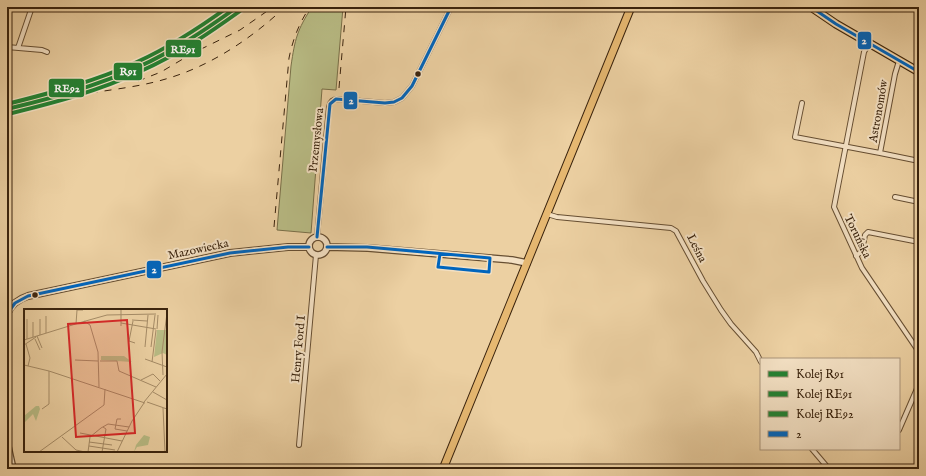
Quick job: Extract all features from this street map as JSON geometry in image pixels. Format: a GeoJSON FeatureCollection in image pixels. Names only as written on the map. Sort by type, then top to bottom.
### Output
{"type":"FeatureCollection","features":[{"type":"Feature","properties":{"kind":"main road"},"geometry":{"type":"LineString","coordinates":[[444,469],[631,7]]}},
{"type":"Feature","properties":{"kind":"main road"},"geometry":{"type":"LineString","coordinates":[[811,7],[869,44],[919,72]]}},
{"type":"Feature","properties":{"kind":"street"},"geometry":{"type":"LineString","coordinates":[[18,48],[32,7]]}},
{"type":"Feature","properties":{"kind":"street","name":"Przemysłowa"},"geometry":{"type":"LineString","coordinates":[[317,237],[328,107],[330,103],[335,99],[338,99],[385,103],[394,102],[402,98],[412,86],[451,7]]}},
{"type":"Feature","properties":{"kind":"street","name":"Toruńska"},"geometry":{"type":"LineString","coordinates":[[869,44],[864,52],[834,207],[862,268],[919,352]]}},
{"type":"Feature","properties":{"kind":"street"},"geometry":{"type":"LineString","coordinates":[[7,47],[42,50],[47,52]]}},
{"type":"Feature","properties":{"kind":"street","name":"Astronomów"},"geometry":{"type":"LineString","coordinates":[[802,103],[795,137],[880,153],[895,74],[899,61]]}},
{"type":"Feature","properties":{"kind":"street"},"geometry":{"type":"LineString","coordinates":[[880,153],[919,161]]}},
{"type":"Feature","properties":{"kind":"street"},"geometry":{"type":"LineString","coordinates":[[895,197],[919,202]]}},
{"type":"Feature","properties":{"kind":"street","name":"Leśna"},"geometry":{"type":"LineString","coordinates":[[547,214],[557,217],[671,228],[676,231],[703,281],[721,310],[731,324],[756,352],[760,360]]}},
{"type":"Feature","properties":{"kind":"street"},"geometry":{"type":"LineString","coordinates":[[856,256],[862,252],[865,236],[868,232],[919,242]]}},
{"type":"Feature","properties":{"kind":"street"},"geometry":{"type":"LineString","coordinates":[[317,237],[325,241],[327,247],[322,254],[316,255],[312,253],[309,247],[311,240],[317,237]]}},
{"type":"Feature","properties":{"kind":"street","name":"Mazowiecka"},"geometry":{"type":"LineString","coordinates":[[7,314],[16,302],[23,298],[35,295],[230,253],[288,247],[309,247]]}},
{"type":"Feature","properties":{"kind":"street"},"geometry":{"type":"LineString","coordinates":[[327,247],[368,248],[527,263]]}},
{"type":"Feature","properties":{"kind":"street","name":"Henry Ford I"},"geometry":{"type":"LineString","coordinates":[[299,445],[316,255]]}},
{"type":"Feature","properties":{"kind":"street"},"geometry":{"type":"LineString","coordinates":[[900,428],[919,384]]}},
{"type":"Feature","properties":{"kind":"street"},"geometry":{"type":"LineString","coordinates":[[7,442],[14,469]]}},
{"type":"Feature","properties":{"kind":"street"},"geometry":{"type":"LineString","coordinates":[[813,450],[829,469]]}},
{"type":"Feature","properties":{"kind":"green space"},"geometry":{"type":"Polygon","coordinates":[[[312,7],[343,7],[336,90],[322,89],[311,233],[277,230],[292,57],[295,42],[300,29],[312,7]]]}},
{"type":"Feature","properties":{"kind":"railway"},"geometry":{"type":"LineString","coordinates":[[138,81],[161,72],[193,53],[240,30],[273,7]]}},
{"type":"Feature","properties":{"kind":"railway"},"geometry":{"type":"LineString","coordinates":[[91,93],[159,81],[201,66],[245,40],[285,7]]}},
{"type":"Feature","properties":{"kind":"railway"},"geometry":{"type":"LineString","coordinates":[[274,227],[289,58],[297,31],[310,7]]}},
{"type":"Feature","properties":{"kind":"railway"},"geometry":{"type":"LineString","coordinates":[[339,88],[346,7]]}},
{"type":"Feature","properties":{"kind":"rail line","name":"RE92"},"geometry":{"type":"LineString","coordinates":[[7,104],[89,81],[137,62],[184,37],[228,7]]}},
{"type":"Feature","properties":{"kind":"rail line","name":"R91"},"geometry":{"type":"LineString","coordinates":[[7,109],[69,93],[129,71],[186,42],[237,7]]}},
{"type":"Feature","properties":{"kind":"rail line","name":"RE91"},"geometry":{"type":"LineString","coordinates":[[8,114],[76,96],[125,78],[180,51],[240,11]]}},
{"type":"Feature","properties":{"kind":"transit line","name":"2"},"geometry":{"type":"LineString","coordinates":[[317,237],[330,104],[336,99],[385,103],[394,102],[402,98],[412,86],[451,7]]}},
{"type":"Feature","properties":{"kind":"transit line","name":"2"},"geometry":{"type":"LineString","coordinates":[[811,7],[836,24],[919,72]]}},
{"type":"Feature","properties":{"kind":"transit line","name":"2"},"geometry":{"type":"LineString","coordinates":[[7,314],[15,303],[28,296],[230,253],[288,247],[309,247]]}},
{"type":"Feature","properties":{"kind":"transit line","name":"2"},"geometry":{"type":"LineString","coordinates":[[327,247],[367,247],[490,258]]}},
{"type":"Feature","properties":{"kind":"transit line","name":"2"},"geometry":{"type":"LineString","coordinates":[[440,254],[438,267],[489,272],[490,258]]}}]}
